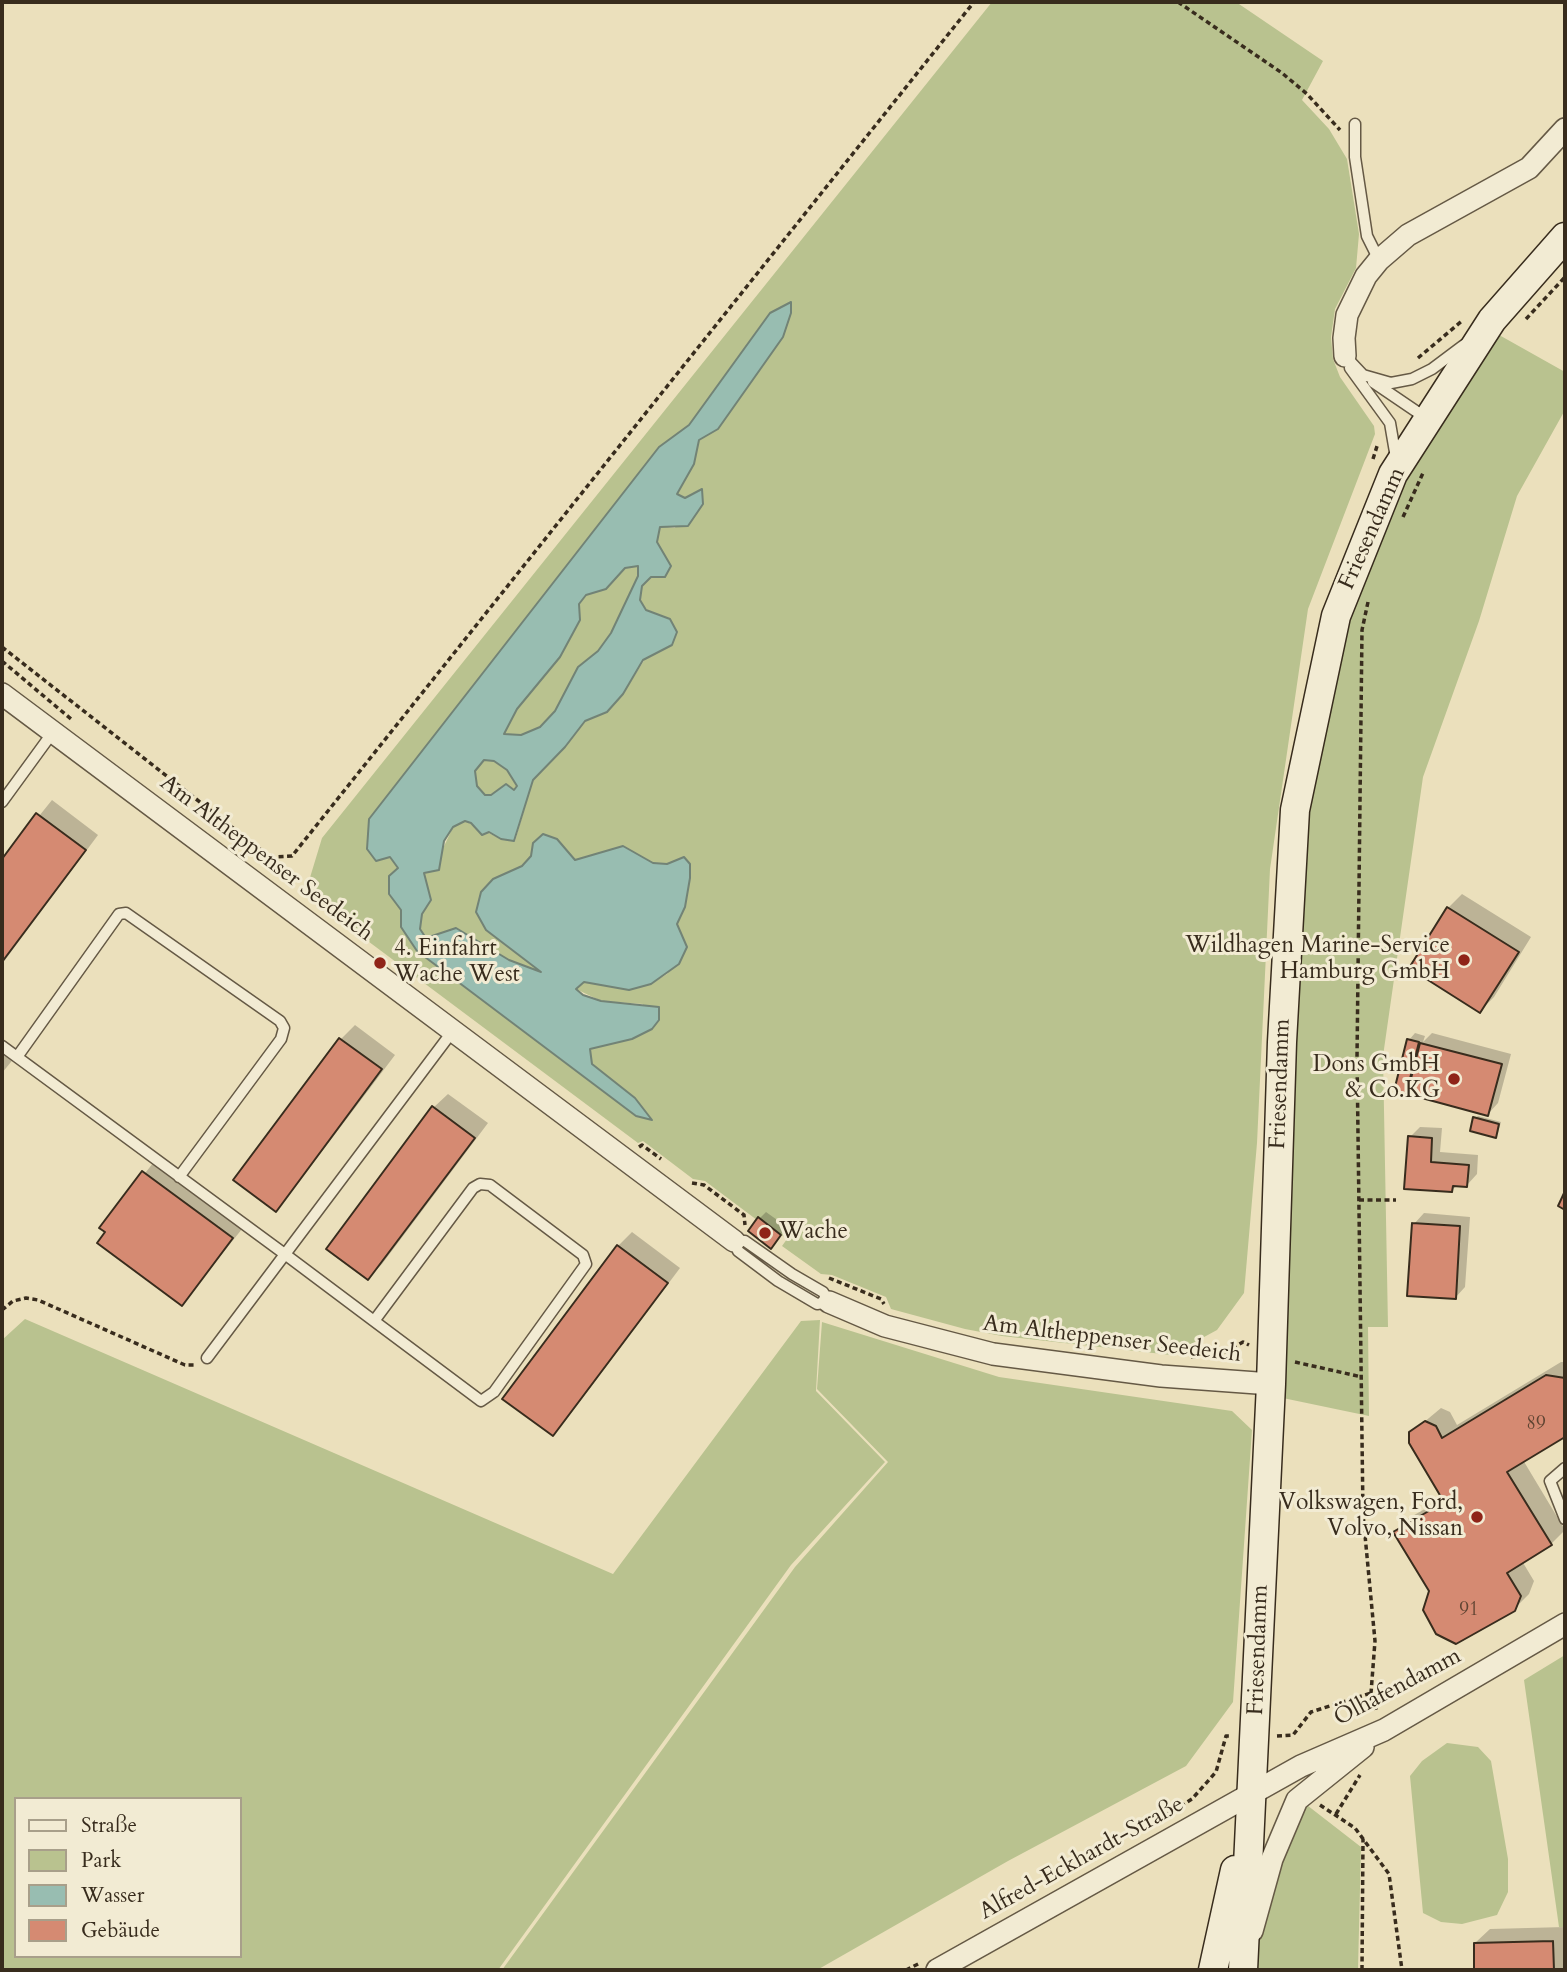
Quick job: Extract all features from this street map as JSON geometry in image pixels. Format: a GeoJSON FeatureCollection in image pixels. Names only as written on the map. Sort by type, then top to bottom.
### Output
{"type":"FeatureCollection","features":[{"type":"Feature","properties":{"kind":"main road","name":"Friesendamm"},"geometry":{"type":"LineString","coordinates":[[1244,1966],[1271,1371],[1282,1042],[1296,810],[1336,616],[1393,474],[1425,425],[1505,324],[1565,237]]}},
{"type":"Feature","properties":{"kind":"main road","name":"Friesendamm"},"geometry":{"type":"LineString","coordinates":[[1213,1970],[1252,1793]]}},
{"type":"Feature","properties":{"kind":"street"},"geometry":{"type":"LineString","coordinates":[[1345,356],[1344,338],[1348,315],[1366,276],[1379,260],[1408,235],[1529,168],[1565,130]]}},
{"type":"Feature","properties":{"kind":"street","name":"Am Altheppenser Seedeich"},"geometry":{"type":"LineString","coordinates":[[2,694],[734,1241]]}},
{"type":"Feature","properties":{"kind":"street","name":"Am Altheppenser Seedeich"},"geometry":{"type":"LineString","coordinates":[[829,1302],[885,1326],[993,1354],[1161,1376],[1271,1371]]}},
{"type":"Feature","properties":{"kind":"street","name":"Ölhafendamm"},"geometry":{"type":"LineString","coordinates":[[1252,1793],[1301,1766],[1384,1730],[1565,1624]]}},
{"type":"Feature","properties":{"kind":"street","name":"Friesendamm"},"geometry":{"type":"LineString","coordinates":[[1244,1966],[1272,1859],[1297,1800],[1384,1730]]}},
{"type":"Feature","properties":{"kind":"street","name":"Alfred-Eckhardt-Straße"},"geometry":{"type":"LineString","coordinates":[[933,1964],[1252,1793]]}},
{"type":"Feature","properties":{"kind":"lane"},"geometry":{"type":"LineString","coordinates":[[1355,124],[1355,156],[1367,236],[1379,260]]}},
{"type":"Feature","properties":{"kind":"lane"},"geometry":{"type":"LineString","coordinates":[[1363,376],[1391,383],[1412,379],[1505,324]]}},
{"type":"Feature","properties":{"kind":"lane"},"geometry":{"type":"LineString","coordinates":[[1345,356],[1363,376],[1425,425],[1406,435],[1390,423],[1359,382],[1345,356]]}},
{"type":"Feature","properties":{"kind":"lane"},"geometry":{"type":"LineString","coordinates":[[1390,423],[1395,444],[1393,474]]}},
{"type":"Feature","properties":{"kind":"lane"},"geometry":{"type":"LineString","coordinates":[[2,802],[53,732]]}},
{"type":"Feature","properties":{"kind":"lane"},"geometry":{"type":"LineString","coordinates":[[17,1057],[119,914],[132,915],[280,1021],[284,1028],[281,1039],[179,1177]]}},
{"type":"Feature","properties":{"kind":"lane"},"geometry":{"type":"LineString","coordinates":[[208,1358],[452,1032]]}},
{"type":"Feature","properties":{"kind":"lane"},"geometry":{"type":"LineString","coordinates":[[2,1046],[481,1401],[494,1392],[583,1270],[583,1255],[490,1185],[480,1184],[473,1188],[374,1321]]}},
{"type":"Feature","properties":{"kind":"lane","name":"Am Altheppenser Seedeich"},"geometry":{"type":"LineString","coordinates":[[734,1241],[745,1241],[792,1275],[823,1292],[829,1302]]}},
{"type":"Feature","properties":{"kind":"lane"},"geometry":{"type":"LineString","coordinates":[[1565,1468],[1550,1481],[1565,1519]]}},
{"type":"Feature","properties":{"kind":"path"},"geometry":{"type":"LineString","coordinates":[[2,647],[265,853],[283,858],[292,856],[974,2]]}},
{"type":"Feature","properties":{"kind":"path"},"geometry":{"type":"LineString","coordinates":[[1178,2],[1307,94],[1335,124],[1355,156]]}},
{"type":"Feature","properties":{"kind":"path"},"geometry":{"type":"LineString","coordinates":[[1505,324],[1565,277]]}},
{"type":"Feature","properties":{"kind":"path"},"geometry":{"type":"LineString","coordinates":[[1399,526],[1425,468]]}},
{"type":"Feature","properties":{"kind":"path"},"geometry":{"type":"LineString","coordinates":[[1134,1835],[1192,1799],[1216,1772],[1226,1736],[1293,1735],[1311,1713],[1371,1693],[1375,1641],[1363,1514],[1357,1058],[1362,630],[1369,597]]}},
{"type":"Feature","properties":{"kind":"path"},"geometry":{"type":"LineString","coordinates":[[1359,1200],[1396,1200]]}},
{"type":"Feature","properties":{"kind":"path"},"geometry":{"type":"LineString","coordinates":[[823,1279],[833,1279],[881,1299],[887,1310]]}},
{"type":"Feature","properties":{"kind":"path"},"geometry":{"type":"LineString","coordinates":[[2,1310],[13,1301],[26,1298],[38,1300],[185,1365],[197,1365],[208,1358]]}},
{"type":"Feature","properties":{"kind":"path"},"geometry":{"type":"LineString","coordinates":[[1188,1357],[1226,1352],[1243,1342],[1271,1371],[1362,1377]]}},
{"type":"Feature","properties":{"kind":"path"},"geometry":{"type":"LineString","coordinates":[[1362,1970],[1363,1839],[1390,1874],[1402,1970]]}},
{"type":"Feature","properties":{"kind":"path"},"geometry":{"type":"LineString","coordinates":[[906,1970],[933,1964]]}},
{"type":"Feature","properties":{"kind":"green space"},"geometry":{"type":"Polygon","coordinates":[[[992,2],[1236,2],[1323,61],[1302,100],[1329,129],[1347,159],[1359,234],[1356,268],[1335,309],[1331,337],[1333,359],[1340,377],[1374,426],[1375,434],[1308,609],[1270,869],[1257,1143],[1244,1293],[1217,1330],[1171,1355],[1002,1336],[891,1309],[886,1297],[832,1275],[821,1274],[782,1246],[787,1239],[759,1218],[757,1220],[705,1181],[693,1179],[643,1141],[638,1143],[305,894],[322,838],[992,2]],[[760,326],[390,857],[398,868],[389,894],[401,910],[401,927],[417,951],[636,1116],[635,1098],[591,1064],[590,1048],[632,1039],[643,1004],[601,1001],[576,989],[584,982],[628,990],[651,984],[667,974],[687,947],[676,924],[685,907],[667,864],[653,863],[623,846],[574,860],[567,850],[531,856],[522,866],[493,879],[486,930],[544,973],[509,960],[456,928],[426,938],[420,929],[422,914],[431,900],[424,873],[439,857],[453,827],[465,821],[501,839],[515,841],[533,780],[565,747],[585,721],[607,712],[623,694],[670,619],[646,610],[640,600],[642,586],[651,577],[660,526],[675,528],[685,498],[676,494],[694,464],[699,440],[718,429],[760,326]]]}},
{"type":"Feature","properties":{"kind":"green space"},"geometry":{"type":"Polygon","coordinates":[[[1492,331],[1565,372],[1565,410],[1517,496],[1479,621],[1423,777],[1383,1056],[1388,1327],[1368,1327],[1369,1416],[1278,1397],[1303,812],[1343,618],[1400,478],[1492,331]]]}},
{"type":"Feature","properties":{"kind":"green space"},"geometry":{"type":"Polygon","coordinates":[[[638,566],[639,576],[611,633],[598,651],[578,667],[555,711],[540,727],[521,735],[504,734],[517,709],[560,657],[580,620],[579,604],[586,595],[606,589],[625,568],[638,566]]]}},
{"type":"Feature","properties":{"kind":"green space"},"geometry":{"type":"Polygon","coordinates":[[[484,760],[494,761],[507,770],[517,787],[514,790],[485,795],[477,786],[475,771],[484,760]]]}},
{"type":"Feature","properties":{"kind":"green space"},"geometry":{"type":"Polygon","coordinates":[[[25,1319],[613,1574],[801,1321],[820,1320],[816,1391],[885,1462],[791,1565],[498,1970],[2,1970],[2,1340],[25,1319]]]}},
{"type":"Feature","properties":{"kind":"green space"},"geometry":{"type":"Polygon","coordinates":[[[822,1322],[999,1377],[1232,1411],[1252,1430],[1233,1702],[1186,1766],[1008,1861],[817,1970],[502,1970],[795,1567],[888,1462],[817,1389],[822,1322]]]}},
{"type":"Feature","properties":{"kind":"green space"},"geometry":{"type":"Polygon","coordinates":[[[1565,1655],[1565,1927],[1559,1927],[1524,1680],[1565,1655]]]}},
{"type":"Feature","properties":{"kind":"green space"},"geometry":{"type":"Polygon","coordinates":[[[1447,1743],[1478,1747],[1491,1761],[1508,1859],[1508,1892],[1497,1915],[1462,1924],[1441,1922],[1423,1913],[1410,1776],[1422,1761],[1447,1743]]]}},
{"type":"Feature","properties":{"kind":"green space"},"geometry":{"type":"Polygon","coordinates":[[[1303,1802],[1361,1847],[1358,1970],[1237,1970],[1303,1802]]]}},
{"type":"Feature","properties":{"kind":"water"},"geometry":{"type":"Polygon","coordinates":[[[791,302],[791,313],[783,337],[718,429],[699,440],[694,464],[677,494],[685,498],[702,489],[703,504],[688,526],[660,527],[657,542],[671,566],[665,577],[651,577],[642,586],[640,600],[646,610],[670,619],[677,632],[672,645],[643,660],[623,694],[607,712],[585,721],[565,747],[533,780],[514,841],[501,839],[489,832],[482,835],[471,823],[465,821],[453,827],[444,841],[439,870],[424,873],[431,900],[422,914],[420,929],[426,938],[456,928],[509,960],[541,972],[486,930],[476,912],[481,892],[493,879],[522,866],[531,856],[533,843],[543,834],[557,839],[575,860],[623,846],[653,863],[667,864],[684,857],[690,864],[690,878],[685,907],[677,924],[687,947],[679,964],[651,984],[629,990],[584,982],[576,989],[583,995],[601,1001],[659,1007],[659,1020],[652,1029],[632,1039],[590,1049],[592,1064],[635,1098],[652,1120],[636,1116],[417,951],[401,927],[401,910],[389,894],[389,876],[398,868],[390,857],[376,861],[367,849],[369,819],[659,447],[689,425],[770,313],[791,302]],[[638,566],[625,568],[606,589],[586,595],[579,604],[580,620],[560,657],[517,709],[504,734],[521,735],[540,727],[555,711],[578,667],[598,651],[611,633],[638,576],[638,566]],[[484,760],[475,771],[477,786],[485,795],[491,795],[506,784],[514,790],[517,786],[507,770],[494,761],[484,760]]]}},
{"type":"Feature","properties":{"kind":"building"},"geometry":{"type":"Polygon","coordinates":[[[36,813],[86,850],[2,962],[2,859],[36,813]]]}},
{"type":"Feature","properties":{"kind":"building","name":"Wildhagen Marine-Service Hamburg GmbH"},"geometry":{"type":"Polygon","coordinates":[[[1447,907],[1519,952],[1480,1013],[1409,968],[1447,907]]]}},
{"type":"Feature","properties":{"kind":"building"},"geometry":{"type":"Polygon","coordinates":[[[339,1038],[382,1069],[276,1212],[233,1180],[339,1038]]]}},
{"type":"Feature","properties":{"kind":"building"},"geometry":{"type":"Polygon","coordinates":[[[1407,1039],[1419,1042],[1406,1095],[1394,1091],[1407,1039]]]}},
{"type":"Feature","properties":{"kind":"building","name":"Dons GmbH & Co.KG"},"geometry":{"type":"Polygon","coordinates":[[[1420,1043],[1502,1064],[1488,1116],[1407,1094],[1420,1043]]]}},
{"type":"Feature","properties":{"kind":"building"},"geometry":{"type":"Polygon","coordinates":[[[432,1106],[475,1138],[368,1280],[326,1249],[432,1106]]]}},
{"type":"Feature","properties":{"kind":"building"},"geometry":{"type":"Polygon","coordinates":[[[1473,1117],[1499,1124],[1496,1138],[1470,1131],[1473,1117]]]}},
{"type":"Feature","properties":{"kind":"building"},"geometry":{"type":"Polygon","coordinates":[[[1408,1136],[1432,1138],[1431,1162],[1469,1165],[1467,1187],[1453,1186],[1452,1192],[1404,1189],[1408,1136]]]}},
{"type":"Feature","properties":{"kind":"building"},"geometry":{"type":"Polygon","coordinates":[[[142,1171],[233,1238],[182,1306],[97,1243],[105,1232],[99,1228],[142,1171]]]}},
{"type":"Feature","properties":{"kind":"building"},"geometry":{"type":"Polygon","coordinates":[[[1565,1191],[1565,1210],[1558,1206],[1565,1191]]]}},
{"type":"Feature","properties":{"kind":"building","name":"Wache"},"geometry":{"type":"Polygon","coordinates":[[[758,1217],[781,1235],[771,1249],[748,1231],[758,1217]]]}},
{"type":"Feature","properties":{"kind":"building"},"geometry":{"type":"Polygon","coordinates":[[[1412,1223],[1460,1226],[1456,1299],[1407,1296],[1412,1223]]]}},
{"type":"Feature","properties":{"kind":"building"},"geometry":{"type":"Polygon","coordinates":[[[617,1245],[668,1283],[553,1436],[502,1399],[617,1245]]]}},
{"type":"Feature","properties":{"kind":"building","name":"Volkswagen, Ford, Volvo, Nissan"},"geometry":{"type":"Polygon","coordinates":[[[1546,1375],[1565,1378],[1565,1437],[1507,1472],[1552,1545],[1507,1573],[1521,1596],[1515,1611],[1456,1644],[1436,1634],[1423,1610],[1429,1591],[1393,1532],[1444,1502],[1409,1443],[1409,1432],[1425,1421],[1436,1426],[1442,1438],[1546,1375]]]}},
{"type":"Feature","properties":{"kind":"building"},"geometry":{"type":"Polygon","coordinates":[[[1553,1941],[1554,1970],[1474,1970],[1474,1943],[1553,1941]]]}},
{"type":"Feature","properties":{"kind":"place","name":"Wildhagen Marine-Service Hamburg GmbH"},"geometry":{"type":"Point","coordinates":[1464,960]}},
{"type":"Feature","properties":{"kind":"place","name":"4. Einfahrt Wache West"},"geometry":{"type":"Point","coordinates":[380,963]}},
{"type":"Feature","properties":{"kind":"place","name":"Dons GmbH & Co.KG"},"geometry":{"type":"Point","coordinates":[1454,1079]}},
{"type":"Feature","properties":{"kind":"place","name":"Wache"},"geometry":{"type":"Point","coordinates":[765,1233]}},
{"type":"Feature","properties":{"kind":"place","name":"Volkswagen, Ford, Volvo, Nissan"},"geometry":{"type":"Point","coordinates":[1477,1517]}}]}
